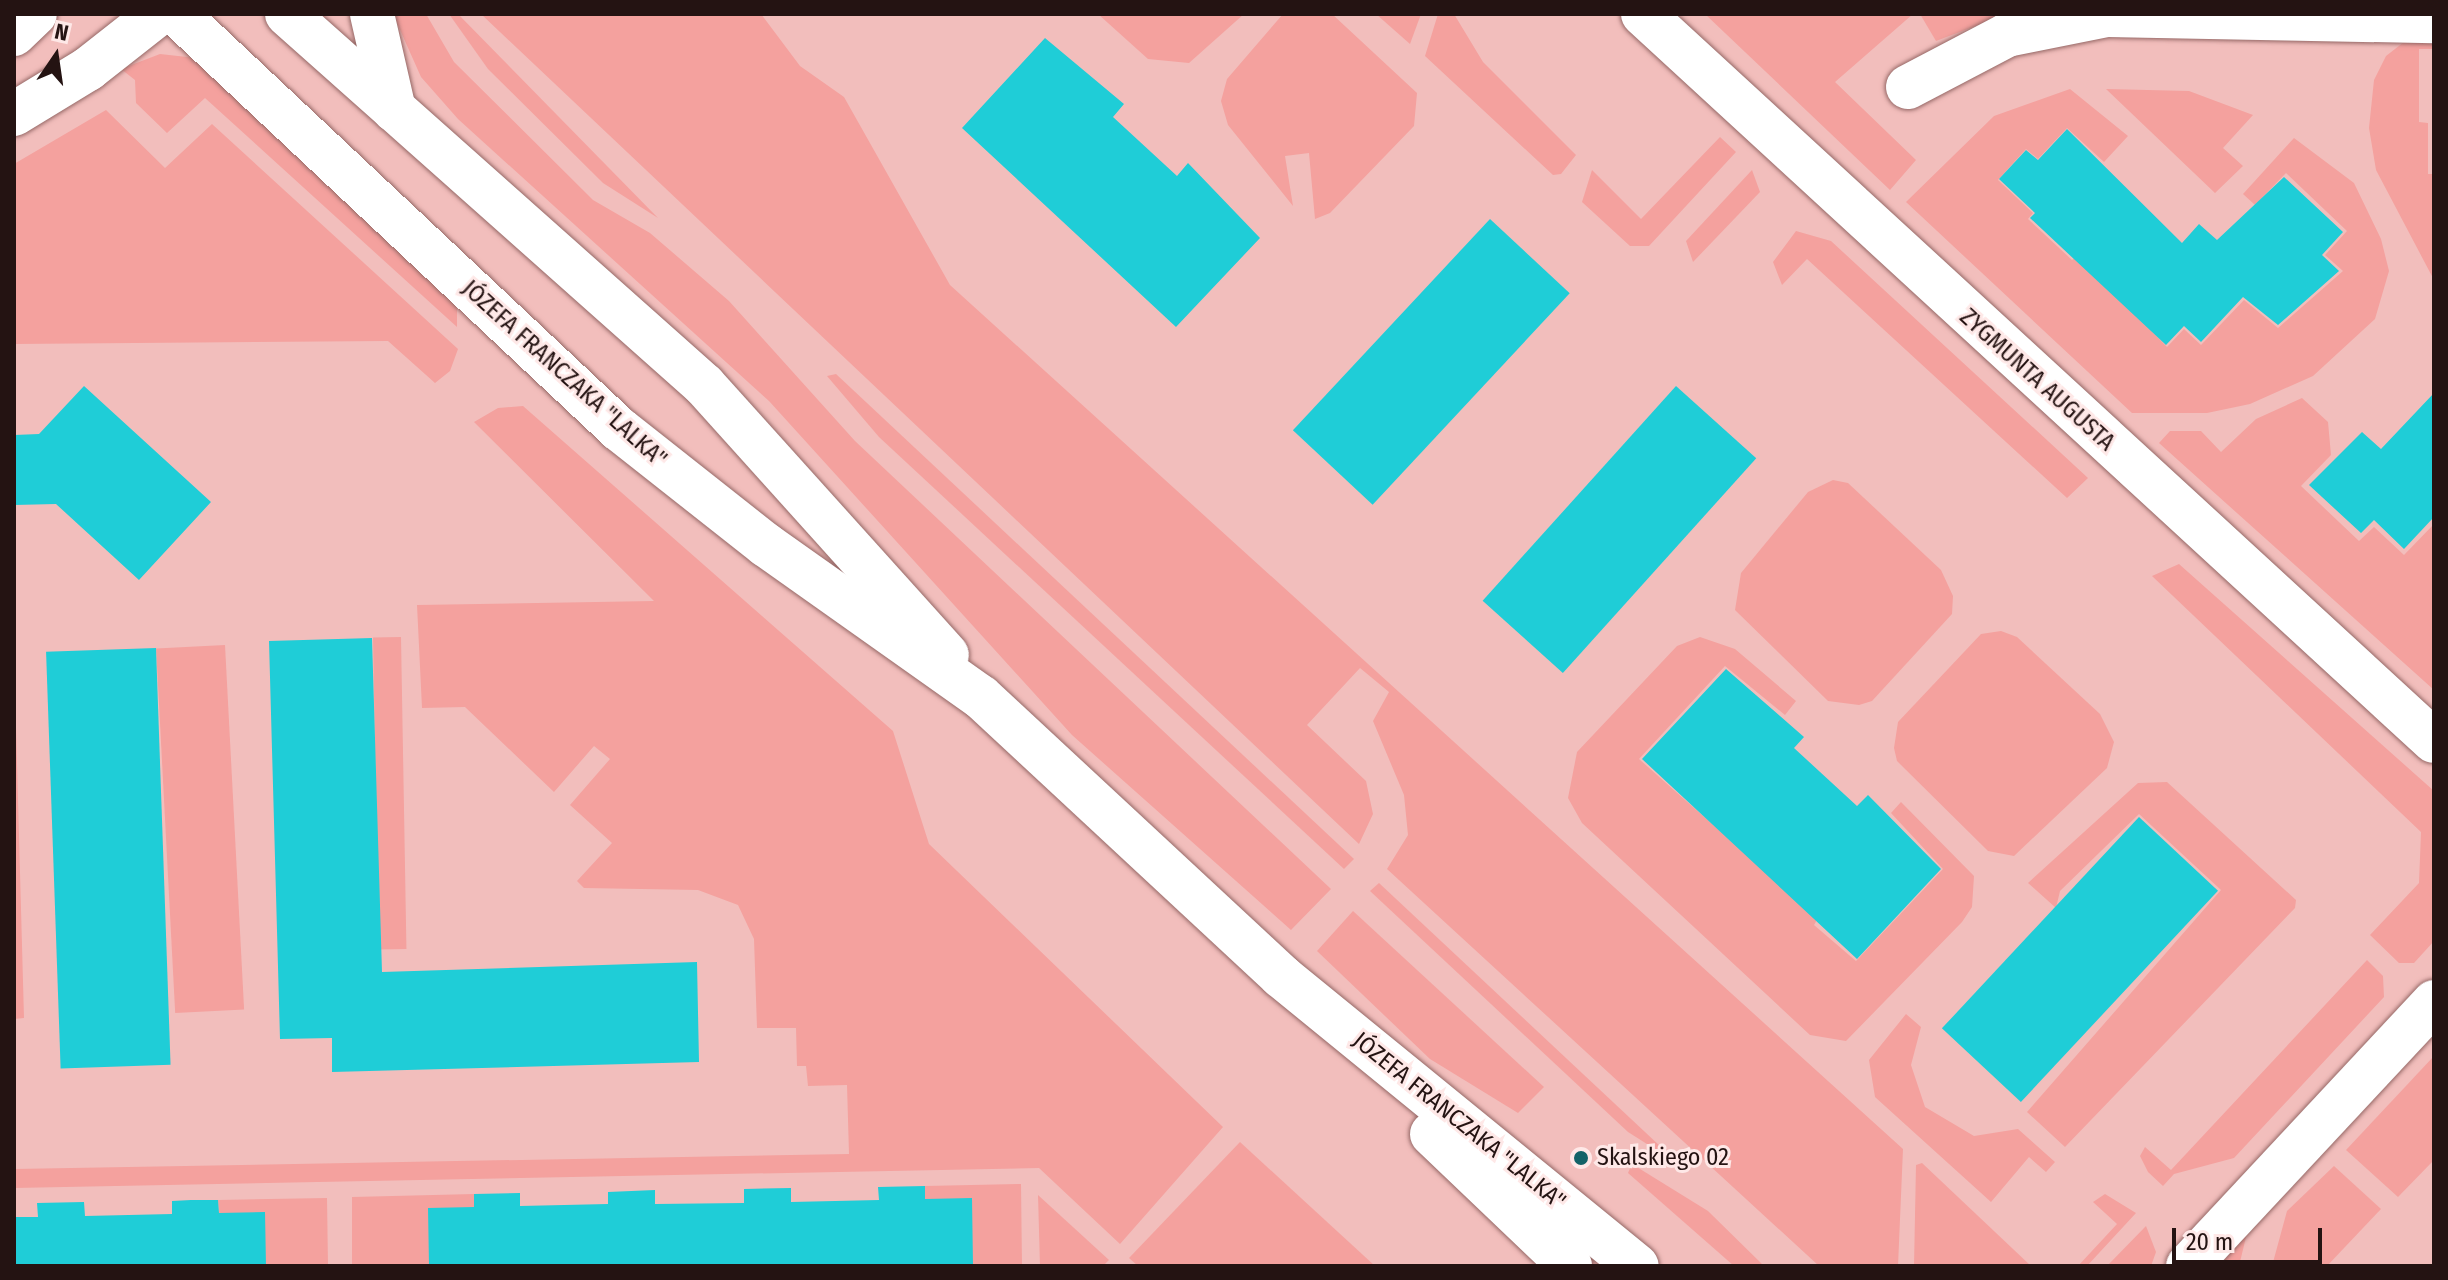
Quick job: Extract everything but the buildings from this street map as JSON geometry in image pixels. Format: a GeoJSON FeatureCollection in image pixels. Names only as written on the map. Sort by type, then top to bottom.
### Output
{"type":"FeatureCollection","features":[{"type":"Feature","properties":{"kind":"street"},"geometry":{"type":"LineString","coordinates":[[14,34],[35,14]]}},
{"type":"Feature","properties":{"kind":"street"},"geometry":{"type":"LineString","coordinates":[[14,114],[158,14]]}},
{"type":"Feature","properties":{"kind":"street","name":"JÓZEFA FRANCZAKA \"LALKA\""},"geometry":{"type":"LineString","coordinates":[[177,14],[619,429],[766,545],[981,697],[1281,976],[1637,1266]]}},
{"type":"Feature","properties":{"kind":"street","name":"JÓZEFA FRANCZAKA \"LALKA\""},"geometry":{"type":"LineString","coordinates":[[287,14],[704,385],[878,570],[981,697]]}},
{"type":"Feature","properties":{"kind":"street"},"geometry":{"type":"LineString","coordinates":[[372,14],[394,110]]}},
{"type":"Feature","properties":{"kind":"street","name":"ZYGMUNTA AUGUSTA"},"geometry":{"type":"LineString","coordinates":[[1643,14],[2434,741]]}},
{"type":"Feature","properties":{"kind":"street"},"geometry":{"type":"LineString","coordinates":[[1908,87],[2007,35],[2107,15],[2434,21]]}},
{"type":"Feature","properties":{"kind":"street","name":"JÓZEFA FRANCZAKA \"LALKA\""},"geometry":{"type":"LineString","coordinates":[[1281,976],[1362,1067],[1570,1266]]}},
{"type":"Feature","properties":{"kind":"street"},"geometry":{"type":"LineString","coordinates":[[2188,1266],[2434,1002]]}},
{"type":"Feature","properties":{"kind":"shaded area"},"geometry":{"type":"Polygon","coordinates":[[[393,14],[426,14],[454,62],[593,200],[650,233],[729,301],[855,441],[1331,889],[1291,930],[1072,735],[769,401],[458,119],[421,77],[393,14]]]}},
{"type":"Feature","properties":{"kind":"shaded area"},"geometry":{"type":"Polygon","coordinates":[[[449,14],[458,14],[658,218],[603,183],[488,69],[449,14]]]}},
{"type":"Feature","properties":{"kind":"shaded area"},"geometry":{"type":"Polygon","coordinates":[[[481,14],[761,14],[800,66],[844,97],[950,285],[1903,1149],[1898,1266],[1819,1266],[1387,869],[1408,835],[1404,795],[1373,721],[1389,692],[1360,668],[1307,725],[1366,781],[1373,814],[1359,844],[481,14]]]}},
{"type":"Feature","properties":{"kind":"shaded area"},"geometry":{"type":"Polygon","coordinates":[[[1098,14],[1244,14],[1189,63],[1148,59],[1098,14]]]}},
{"type":"Feature","properties":{"kind":"shaded area"},"geometry":{"type":"Polygon","coordinates":[[[1283,14],[1332,14],[1417,93],[1414,126],[1330,213],[1315,219],[1309,153],[1285,156],[1293,206],[1228,125],[1221,101],[1227,79],[1283,14]]]}},
{"type":"Feature","properties":{"kind":"shaded area"},"geometry":{"type":"Polygon","coordinates":[[[1376,14],[1421,14],[1410,44],[1376,14]]]}},
{"type":"Feature","properties":{"kind":"shaded area"},"geometry":{"type":"Polygon","coordinates":[[[1438,14],[1454,14],[1483,62],[1576,155],[1561,174],[1553,175],[1425,56],[1438,14]]]}},
{"type":"Feature","properties":{"kind":"shaded area"},"geometry":{"type":"Polygon","coordinates":[[[1705,14],[1913,14],[1835,82],[1916,160],[1890,190],[1705,14]]]}},
{"type":"Feature","properties":{"kind":"shaded area"},"geometry":{"type":"Polygon","coordinates":[[[1920,14],[2007,14],[1936,41],[1920,14]]]}},
{"type":"Feature","properties":{"kind":"shaded area"},"geometry":{"type":"Polygon","coordinates":[[[2434,38],[2434,49],[2419,49],[2419,122],[2428,123],[2428,174],[2434,174],[2434,280],[2376,170],[2369,128],[2374,80],[2386,56],[2404,42],[2434,38]]]}},
{"type":"Feature","properties":{"kind":"shaded area"},"geometry":{"type":"Polygon","coordinates":[[[160,54],[196,58],[438,281],[457,308],[457,327],[205,98],[167,133],[136,103],[135,80],[121,69],[160,54]]]}},
{"type":"Feature","properties":{"kind":"shaded area"},"geometry":{"type":"Polygon","coordinates":[[[2070,89],[2128,136],[2104,162],[2067,128],[2038,159],[2026,149],[1998,180],[2033,213],[2028,219],[2072,260],[2078,255],[2167,347],[2184,329],[2201,345],[2244,300],[2278,328],[2343,271],[2325,255],[2347,231],[2286,173],[2255,205],[2243,194],[2294,138],[2354,183],[2381,239],[2389,271],[2375,319],[2313,376],[2250,404],[2207,413],[2132,413],[1906,202],[1994,116],[2070,89]]]}},
{"type":"Feature","properties":{"kind":"shaded area"},"geometry":{"type":"Polygon","coordinates":[[[2106,89],[2189,91],[2253,115],[2223,148],[2243,166],[2215,193],[2106,89]]]}},
{"type":"Feature","properties":{"kind":"shaded area"},"geometry":{"type":"Polygon","coordinates":[[[106,110],[165,168],[212,124],[458,349],[450,371],[435,383],[388,341],[14,344],[14,164],[106,110]]]}},
{"type":"Feature","properties":{"kind":"shaded area"},"geometry":{"type":"Polygon","coordinates":[[[1720,137],[1736,152],[1649,246],[1630,246],[1582,202],[1592,170],[1641,219],[1720,137]]]}},
{"type":"Feature","properties":{"kind":"shaded area"},"geometry":{"type":"Polygon","coordinates":[[[1752,170],[1760,192],[1693,262],[1686,241],[1752,170]]]}},
{"type":"Feature","properties":{"kind":"shaded area"},"geometry":{"type":"Polygon","coordinates":[[[1796,231],[1831,241],[2088,478],[2067,498],[1807,259],[1782,285],[1773,262],[1796,231]]]}},
{"type":"Feature","properties":{"kind":"shaded area"},"geometry":{"type":"Polygon","coordinates":[[[836,374],[1354,859],[1344,869],[879,437],[827,376],[836,374]]]}},
{"type":"Feature","properties":{"kind":"shaded area"},"geometry":{"type":"Polygon","coordinates":[[[2302,398],[2328,422],[2331,455],[2301,486],[2359,541],[2374,527],[2404,555],[2434,524],[2434,690],[2159,443],[2170,431],[2201,431],[2221,452],[2256,419],[2302,398]]]}},
{"type":"Feature","properties":{"kind":"shaded area"},"geometry":{"type":"Polygon","coordinates":[[[523,406],[893,731],[929,844],[1223,1127],[1120,1244],[1039,1168],[14,1188],[14,1169],[849,1154],[847,1085],[808,1086],[806,1066],[797,1066],[796,1028],[757,1028],[754,939],[738,905],[698,890],[584,888],[577,881],[612,843],[570,805],[610,759],[594,746],[554,792],[465,707],[422,708],[417,605],[654,601],[474,422],[498,408],[523,406]]]}},
{"type":"Feature","properties":{"kind":"shaded area"},"geometry":{"type":"Polygon","coordinates":[[[1833,480],[1848,483],[1941,570],[1953,596],[1952,614],[1872,701],[1859,705],[1828,701],[1735,610],[1741,573],[1808,492],[1833,480]]]}},
{"type":"Feature","properties":{"kind":"shaded area"},"geometry":{"type":"Polygon","coordinates":[[[2179,564],[2434,791],[2434,941],[2414,963],[2399,963],[2370,935],[2419,883],[2421,832],[2152,576],[2179,564]]]}},
{"type":"Feature","properties":{"kind":"shaded area"},"geometry":{"type":"Polygon","coordinates":[[[2001,631],[2017,637],[2100,714],[2114,742],[2107,768],[2014,856],[1988,851],[1897,761],[1894,748],[1898,722],[1981,634],[2001,631]]]}},
{"type":"Feature","properties":{"kind":"shaded area"},"geometry":{"type":"Polygon","coordinates":[[[373,637],[401,637],[406,949],[378,949],[373,637]]]}},
{"type":"Feature","properties":{"kind":"shaded area"},"geometry":{"type":"Polygon","coordinates":[[[1700,637],[1735,649],[1796,701],[1785,715],[1725,666],[1639,759],[1818,918],[1814,925],[1856,961],[1943,869],[1891,813],[1901,802],[1974,876],[1972,907],[1962,922],[1846,1041],[1810,1035],[1582,823],[1568,798],[1577,752],[1677,646],[1700,637]]]}},
{"type":"Feature","properties":{"kind":"shaded area"},"geometry":{"type":"Polygon","coordinates":[[[225,645],[244,1009],[175,1013],[156,649],[225,645]]]}},
{"type":"Feature","properties":{"kind":"shaded area"},"geometry":{"type":"Polygon","coordinates":[[[14,654],[24,1018],[14,1019],[14,654]]]}},
{"type":"Feature","properties":{"kind":"shaded area"},"geometry":{"type":"Polygon","coordinates":[[[2167,782],[2296,900],[2295,908],[2065,1147],[2027,1112],[2221,890],[2139,814],[2060,891],[2056,908],[2028,883],[2138,783],[2167,782]]]}},
{"type":"Feature","properties":{"kind":"shaded area"},"geometry":{"type":"Polygon","coordinates":[[[1379,883],[1661,1147],[1658,1151],[1628,1132],[1370,891],[1379,883]]]}},
{"type":"Feature","properties":{"kind":"shaded area"},"geometry":{"type":"Polygon","coordinates":[[[1353,911],[1544,1087],[1518,1113],[1430,1059],[1317,951],[1353,911]]]}},
{"type":"Feature","properties":{"kind":"shaded area"},"geometry":{"type":"Polygon","coordinates":[[[2367,960],[2383,976],[2384,997],[2234,1158],[2174,1174],[2163,1186],[2148,1172],[2140,1156],[2145,1147],[2171,1170],[2367,960]]]}},
{"type":"Feature","properties":{"kind":"shaded area"},"geometry":{"type":"Polygon","coordinates":[[[1906,1014],[1921,1027],[1911,1065],[1925,1107],[1974,1136],[2018,1129],[2055,1162],[2046,1172],[2029,1157],[1991,1202],[1875,1097],[1869,1060],[1906,1014]]]}},
{"type":"Feature","properties":{"kind":"shaded area"},"geometry":{"type":"Polygon","coordinates":[[[2434,1056],[2434,1160],[2398,1197],[2346,1150],[2434,1056]]]}},
{"type":"Feature","properties":{"kind":"shaded area"},"geometry":{"type":"Polygon","coordinates":[[[1240,1142],[1375,1266],[1138,1266],[1129,1258],[1240,1142]]]}},
{"type":"Feature","properties":{"kind":"shaded area"},"geometry":{"type":"Polygon","coordinates":[[[1922,1163],[2031,1266],[1914,1266],[1916,1165],[1922,1163]]]}},
{"type":"Feature","properties":{"kind":"shaded area"},"geometry":{"type":"Polygon","coordinates":[[[1632,1164],[1708,1211],[1764,1266],[1734,1266],[1628,1173],[1632,1164]]]}},
{"type":"Feature","properties":{"kind":"shaded area"},"geometry":{"type":"Polygon","coordinates":[[[2334,1166],[2381,1209],[2327,1266],[2272,1266],[2287,1211],[2334,1166]]]}},
{"type":"Feature","properties":{"kind":"shaded area"},"geometry":{"type":"Polygon","coordinates":[[[1021,1184],[1022,1266],[973,1266],[925,1199],[925,1186],[1021,1184]]]}},
{"type":"Feature","properties":{"kind":"shaded area"},"geometry":{"type":"Polygon","coordinates":[[[474,1194],[474,1207],[429,1266],[352,1266],[352,1197],[474,1194]]]}},
{"type":"Feature","properties":{"kind":"shaded area"},"geometry":{"type":"Polygon","coordinates":[[[2105,1194],[2136,1213],[2087,1266],[2078,1266],[2117,1224],[2093,1202],[2105,1194]]]}},
{"type":"Feature","properties":{"kind":"shaded area"},"geometry":{"type":"Polygon","coordinates":[[[1038,1195],[1109,1260],[1103,1266],[1040,1266],[1038,1195]]]}},
{"type":"Feature","properties":{"kind":"shaded area"},"geometry":{"type":"Polygon","coordinates":[[[327,1198],[328,1266],[266,1266],[219,1213],[218,1200],[327,1198]]]}},
{"type":"Feature","properties":{"kind":"shaded area"},"geometry":{"type":"Polygon","coordinates":[[[2146,1226],[2156,1252],[2151,1266],[2107,1266],[2146,1226]]]}},
{"type":"Feature","properties":{"kind":"shaded area"},"geometry":{"type":"Polygon","coordinates":[[[2247,1233],[2239,1266],[2217,1266],[2247,1233]]]}},
{"type":"Feature","properties":{"kind":"place","name":"Skalskiego 02"},"geometry":{"type":"Point","coordinates":[1581,1158]}}]}
